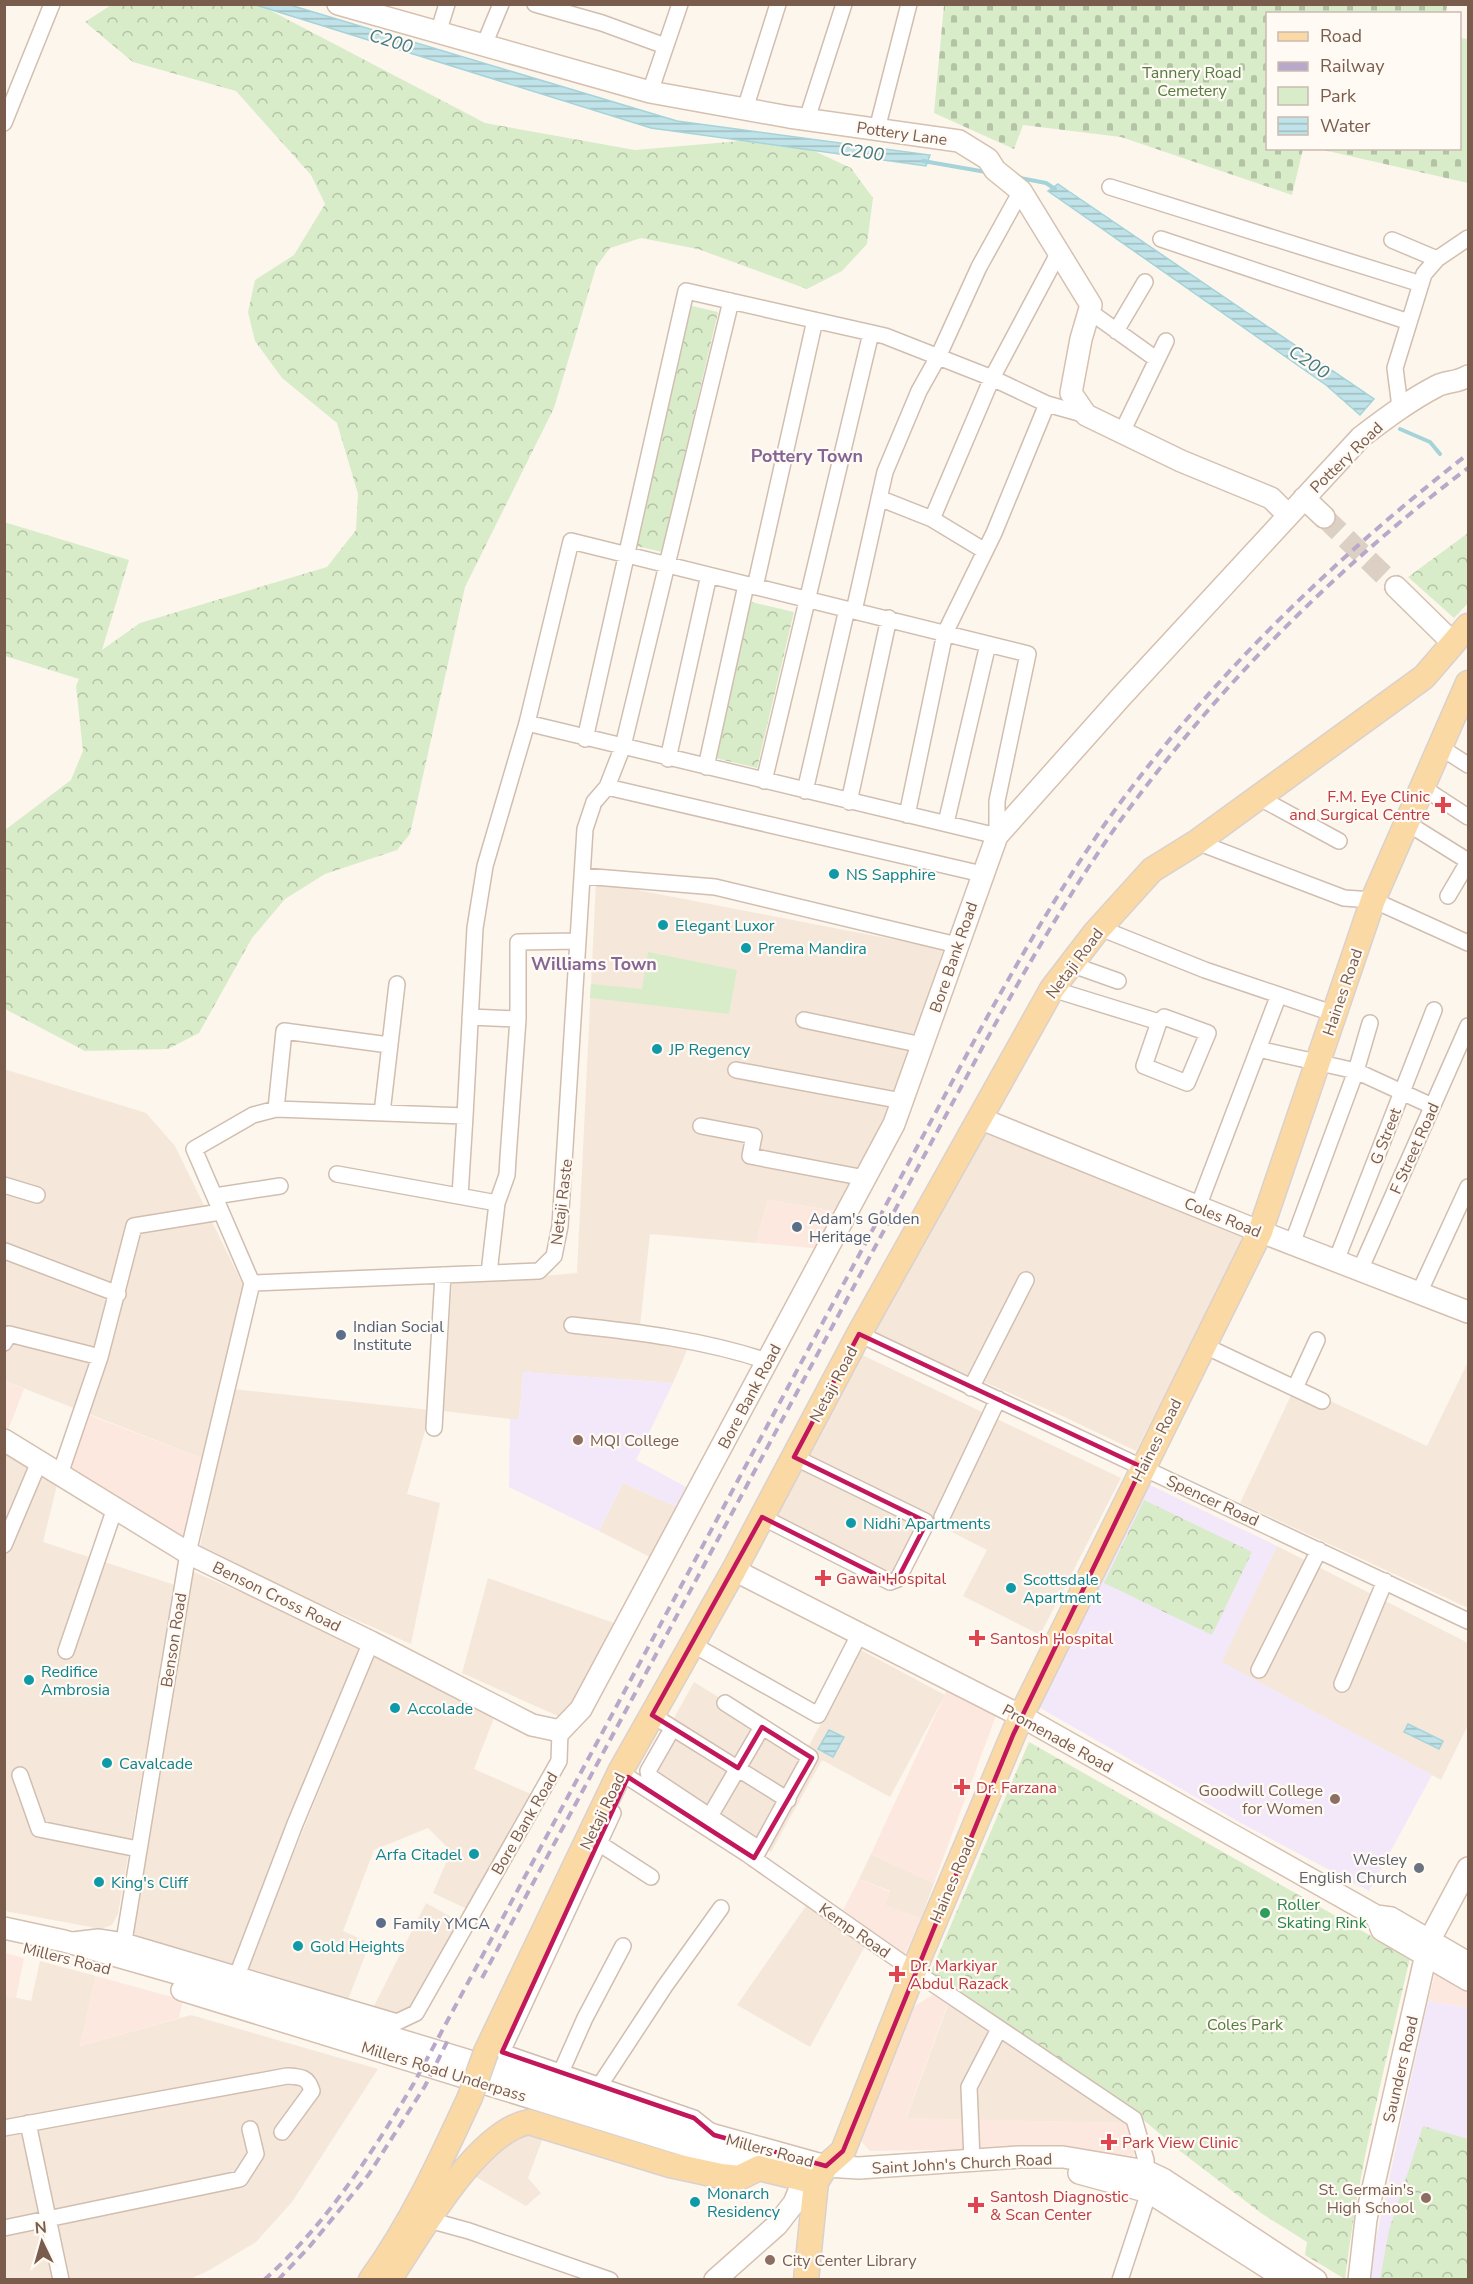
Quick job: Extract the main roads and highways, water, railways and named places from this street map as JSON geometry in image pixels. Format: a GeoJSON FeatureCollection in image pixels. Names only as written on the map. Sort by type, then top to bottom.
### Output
{"type":"FeatureCollection","features":[{"type":"Feature","properties":{"kind":"main road","name":"Netaji Road"},"geometry":{"type":"LineString","coordinates":[[371,2280],[418,2204],[470,2097],[486,2052],[624,1775],[656,1725],[692,1644],[859,1335],[1052,989],[1100,928],[1152,870],[1197,842],[1424,677],[1461,634]]}},
{"type":"Feature","properties":{"kind":"main road"},"geometry":{"type":"LineString","coordinates":[[1424,677],[1442,682],[1466,697]]}},
{"type":"Feature","properties":{"kind":"main road","name":"Haines Road"},"geometry":{"type":"LineString","coordinates":[[811,2174],[843,2151],[914,1971],[1021,1716],[1260,1232],[1374,900],[1440,747],[1466,697]]}},
{"type":"Feature","properties":{"kind":"main road"},"geometry":{"type":"LineString","coordinates":[[389,2280],[457,2180],[488,2143],[516,2124],[529,2122],[669,2165],[721,2176],[739,2178],[759,2168],[811,2174],[806,2280]]}},
{"type":"Feature","properties":{"kind":"water"},"geometry":{"type":"Polygon","coordinates":[[[256,5],[290,5],[677,121],[930,155],[926,166],[651,128],[256,5]]]}},
{"type":"Feature","properties":{"kind":"water"},"geometry":{"type":"Polygon","coordinates":[[[1058,184],[1374,399],[1360,415],[1326,385],[1048,191],[1058,184]]]}},
{"type":"Feature","properties":{"kind":"water"},"geometry":{"type":"Polygon","coordinates":[[[1408,1724],[1443,1741],[1439,1749],[1404,1732],[1408,1724]]]}},
{"type":"Feature","properties":{"kind":"water"},"geometry":{"type":"Polygon","coordinates":[[[829,1730],[844,1737],[833,1757],[818,1749],[829,1730]]]}},
{"type":"Feature","properties":{"kind":"waterway","name":"C200"},"geometry":{"type":"LineString","coordinates":[[923,161],[986,172]]}},
{"type":"Feature","properties":{"kind":"waterway","name":"C200"},"geometry":{"type":"LineString","coordinates":[[1020,178],[1046,183],[1055,189]]}},
{"type":"Feature","properties":{"kind":"waterway","name":"C200"},"geometry":{"type":"LineString","coordinates":[[1400,429],[1430,442],[1440,454]]}},
{"type":"Feature","properties":{"kind":"tunnel"},"geometry":{"type":"LineString","coordinates":[[1324,517],[1396,587]]}},
{"type":"Feature","properties":{"kind":"railway"},"geometry":{"type":"LineString","coordinates":[[264,2280],[286,2259],[327,2212],[365,2161],[414,2083],[980,1030],[1041,924],[1090,846],[1146,769],[1187,719],[1274,624],[1368,536],[1468,454]]}},
{"type":"Feature","properties":{"kind":"railway"},"geometry":{"type":"LineString","coordinates":[[482,1978],[988,1037],[1084,873],[1120,821],[1197,723],[1281,631],[1371,547],[1468,468]]}},
{"type":"Feature","properties":{"kind":"railway"},"geometry":{"type":"LineString","coordinates":[[278,2280],[310,2246],[369,2174],[425,2086],[450,2036]]}},
{"type":"Feature","properties":{"kind":"place","name":"F.M. Eye Clinic and Surgical Centre"},"geometry":{"type":"Point","coordinates":[1443,805]}},
{"type":"Feature","properties":{"kind":"place","name":"NS Sapphire"},"geometry":{"type":"Point","coordinates":[834,874]}},
{"type":"Feature","properties":{"kind":"place","name":"Elegant Luxor"},"geometry":{"type":"Point","coordinates":[663,925]}},
{"type":"Feature","properties":{"kind":"place","name":"Prema Mandira"},"geometry":{"type":"Point","coordinates":[746,948]}},
{"type":"Feature","properties":{"kind":"place","name":"JP Regency"},"geometry":{"type":"Point","coordinates":[657,1049]}},
{"type":"Feature","properties":{"kind":"place","name":"Adam's Golden Heritage"},"geometry":{"type":"Point","coordinates":[797,1227]}},
{"type":"Feature","properties":{"kind":"place","name":"Indian Social Institute"},"geometry":{"type":"Point","coordinates":[341,1335]}},
{"type":"Feature","properties":{"kind":"place","name":"MQI College"},"geometry":{"type":"Point","coordinates":[578,1440]}},
{"type":"Feature","properties":{"kind":"place","name":"Nidhi Apartments"},"geometry":{"type":"Point","coordinates":[851,1523]}},
{"type":"Feature","properties":{"kind":"place","name":"Gawai Hospital"},"geometry":{"type":"Point","coordinates":[823,1578]}},
{"type":"Feature","properties":{"kind":"place","name":"Scottsdale Apartment"},"geometry":{"type":"Point","coordinates":[1011,1588]}},
{"type":"Feature","properties":{"kind":"place","name":"Santosh Hospital"},"geometry":{"type":"Point","coordinates":[977,1638]}},
{"type":"Feature","properties":{"kind":"place","name":"Redifice Ambrosia"},"geometry":{"type":"Point","coordinates":[29,1680]}},
{"type":"Feature","properties":{"kind":"place","name":"Accolade"},"geometry":{"type":"Point","coordinates":[395,1708]}},
{"type":"Feature","properties":{"kind":"place","name":"Cavalcade"},"geometry":{"type":"Point","coordinates":[107,1763]}},
{"type":"Feature","properties":{"kind":"place","name":"Dr. Farzana"},"geometry":{"type":"Point","coordinates":[962,1787]}},
{"type":"Feature","properties":{"kind":"place","name":"Goodwill College for Women"},"geometry":{"type":"Point","coordinates":[1335,1799]}},
{"type":"Feature","properties":{"kind":"place","name":"Arfa Citadel"},"geometry":{"type":"Point","coordinates":[474,1854]}},
{"type":"Feature","properties":{"kind":"place","name":"Wesley English Church"},"geometry":{"type":"Point","coordinates":[1419,1868]}},
{"type":"Feature","properties":{"kind":"place","name":"King's Cliff"},"geometry":{"type":"Point","coordinates":[99,1882]}},
{"type":"Feature","properties":{"kind":"place","name":"Roller Skating Rink"},"geometry":{"type":"Point","coordinates":[1265,1913]}},
{"type":"Feature","properties":{"kind":"place","name":"Family YMCA"},"geometry":{"type":"Point","coordinates":[381,1923]}},
{"type":"Feature","properties":{"kind":"place","name":"Gold Heights"},"geometry":{"type":"Point","coordinates":[298,1946]}},
{"type":"Feature","properties":{"kind":"place","name":"Dr. Markiyar Abdul Razack"},"geometry":{"type":"Point","coordinates":[897,1974]}},
{"type":"Feature","properties":{"kind":"place","name":"Park View Clinic"},"geometry":{"type":"Point","coordinates":[1109,2142]}},
{"type":"Feature","properties":{"kind":"place","name":"St. Germain's High School"},"geometry":{"type":"Point","coordinates":[1426,2198]}},
{"type":"Feature","properties":{"kind":"place","name":"Monarch Residency"},"geometry":{"type":"Point","coordinates":[695,2202]}},
{"type":"Feature","properties":{"kind":"place","name":"Santosh Diagnostic & Scan Center"},"geometry":{"type":"Point","coordinates":[976,2205]}},
{"type":"Feature","properties":{"kind":"place","name":"City Center Library"},"geometry":{"type":"Point","coordinates":[770,2260]}},
{"type":"Feature","properties":{"kind":"district","name":"Pottery Town"},"geometry":{"type":"Point","coordinates":[807,456]}},
{"type":"Feature","properties":{"kind":"district","name":"Williams Town"},"geometry":{"type":"Point","coordinates":[594,964]}},
{"type":"Feature","properties":{"kind":"park label","name":"Tannery Road Cemetery"},"geometry":{"type":"Point","coordinates":[1192,81]}},
{"type":"Feature","properties":{"kind":"park label","name":"Coles Park"},"geometry":{"type":"Point","coordinates":[1245,2024]}}]}
